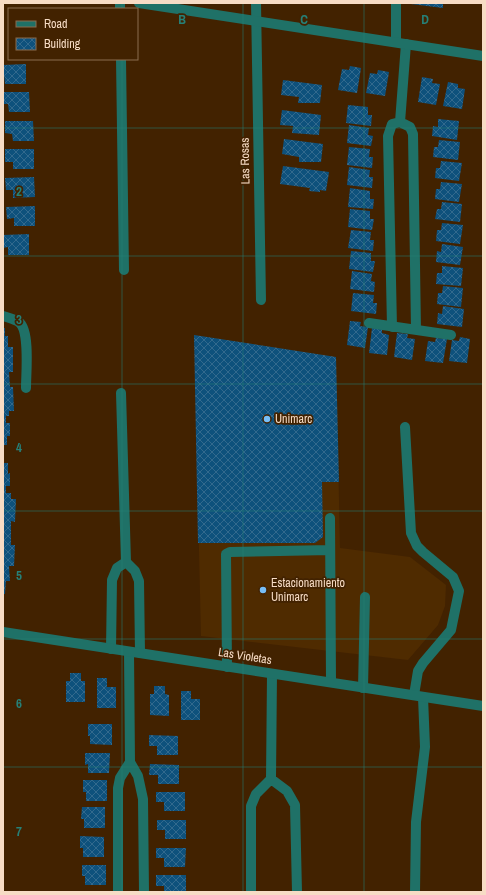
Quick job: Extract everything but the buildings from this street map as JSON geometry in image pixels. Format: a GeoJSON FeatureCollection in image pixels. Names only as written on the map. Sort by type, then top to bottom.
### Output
{"type":"FeatureCollection","features":[{"type":"Feature","properties":{"kind":"street"},"geometry":{"type":"LineString","coordinates":[[139,3],[483,56]]}},
{"type":"Feature","properties":{"kind":"street","name":"Las Rosas"},"geometry":{"type":"LineString","coordinates":[[256,3],[261,300]]}},
{"type":"Feature","properties":{"kind":"street"},"geometry":{"type":"LineString","coordinates":[[396,3],[401,43],[400,122]]}},
{"type":"Feature","properties":{"kind":"street"},"geometry":{"type":"LineString","coordinates":[[121,60],[124,270]]}},
{"type":"Feature","properties":{"kind":"street"},"geometry":{"type":"LineString","coordinates":[[392,327],[388,136],[392,124],[400,122],[410,127],[413,134],[416,330]]}},
{"type":"Feature","properties":{"kind":"street"},"geometry":{"type":"LineString","coordinates":[[3,316],[16,320],[23,328],[25,339],[26,388]]}},
{"type":"Feature","properties":{"kind":"street"},"geometry":{"type":"LineString","coordinates":[[369,323],[451,335]]}},
{"type":"Feature","properties":{"kind":"street"},"geometry":{"type":"LineString","coordinates":[[118,892],[118,788],[120,778],[130,762],[134,652],[139,581],[135,571],[126,562],[121,393]]}},
{"type":"Feature","properties":{"kind":"street"},"geometry":{"type":"LineString","coordinates":[[405,427],[411,533],[417,546],[422,552],[454,578],[459,591],[451,630],[418,671],[418,696],[425,748],[416,816],[415,892]]}},
{"type":"Feature","properties":{"kind":"street"},"geometry":{"type":"LineString","coordinates":[[330,518],[331,682]]}},
{"type":"Feature","properties":{"kind":"street"},"geometry":{"type":"LineString","coordinates":[[227,667],[226,554],[230,552],[330,550]]}},
{"type":"Feature","properties":{"kind":"street"},"geometry":{"type":"LineString","coordinates":[[111,649],[112,580],[117,568],[126,562]]}},
{"type":"Feature","properties":{"kind":"street"},"geometry":{"type":"LineString","coordinates":[[363,688],[365,597]]}},
{"type":"Feature","properties":{"kind":"street","name":"Las Violetas"},"geometry":{"type":"LineString","coordinates":[[3,632],[483,706]]}},
{"type":"Feature","properties":{"kind":"street"},"geometry":{"type":"LineString","coordinates":[[251,892],[251,806],[256,794],[271,779],[272,674]]}},
{"type":"Feature","properties":{"kind":"street"},"geometry":{"type":"LineString","coordinates":[[130,762],[138,776],[142,793],[144,892]]}},
{"type":"Feature","properties":{"kind":"street"},"geometry":{"type":"LineString","coordinates":[[271,779],[287,791],[295,805],[297,892]]}},
{"type":"Feature","properties":{"kind":"shaded area"},"geometry":{"type":"Polygon","coordinates":[[[194,335],[336,357],[340,548],[410,557],[446,585],[445,606],[438,625],[408,660],[201,636],[194,335]]]}},
{"type":"Feature","properties":{"kind":"place","name":"Unimarc"},"geometry":{"type":"Point","coordinates":[267,419]}},
{"type":"Feature","properties":{"kind":"place","name":"Estacionamiento Unimarc"},"geometry":{"type":"Point","coordinates":[263,590]}}]}
